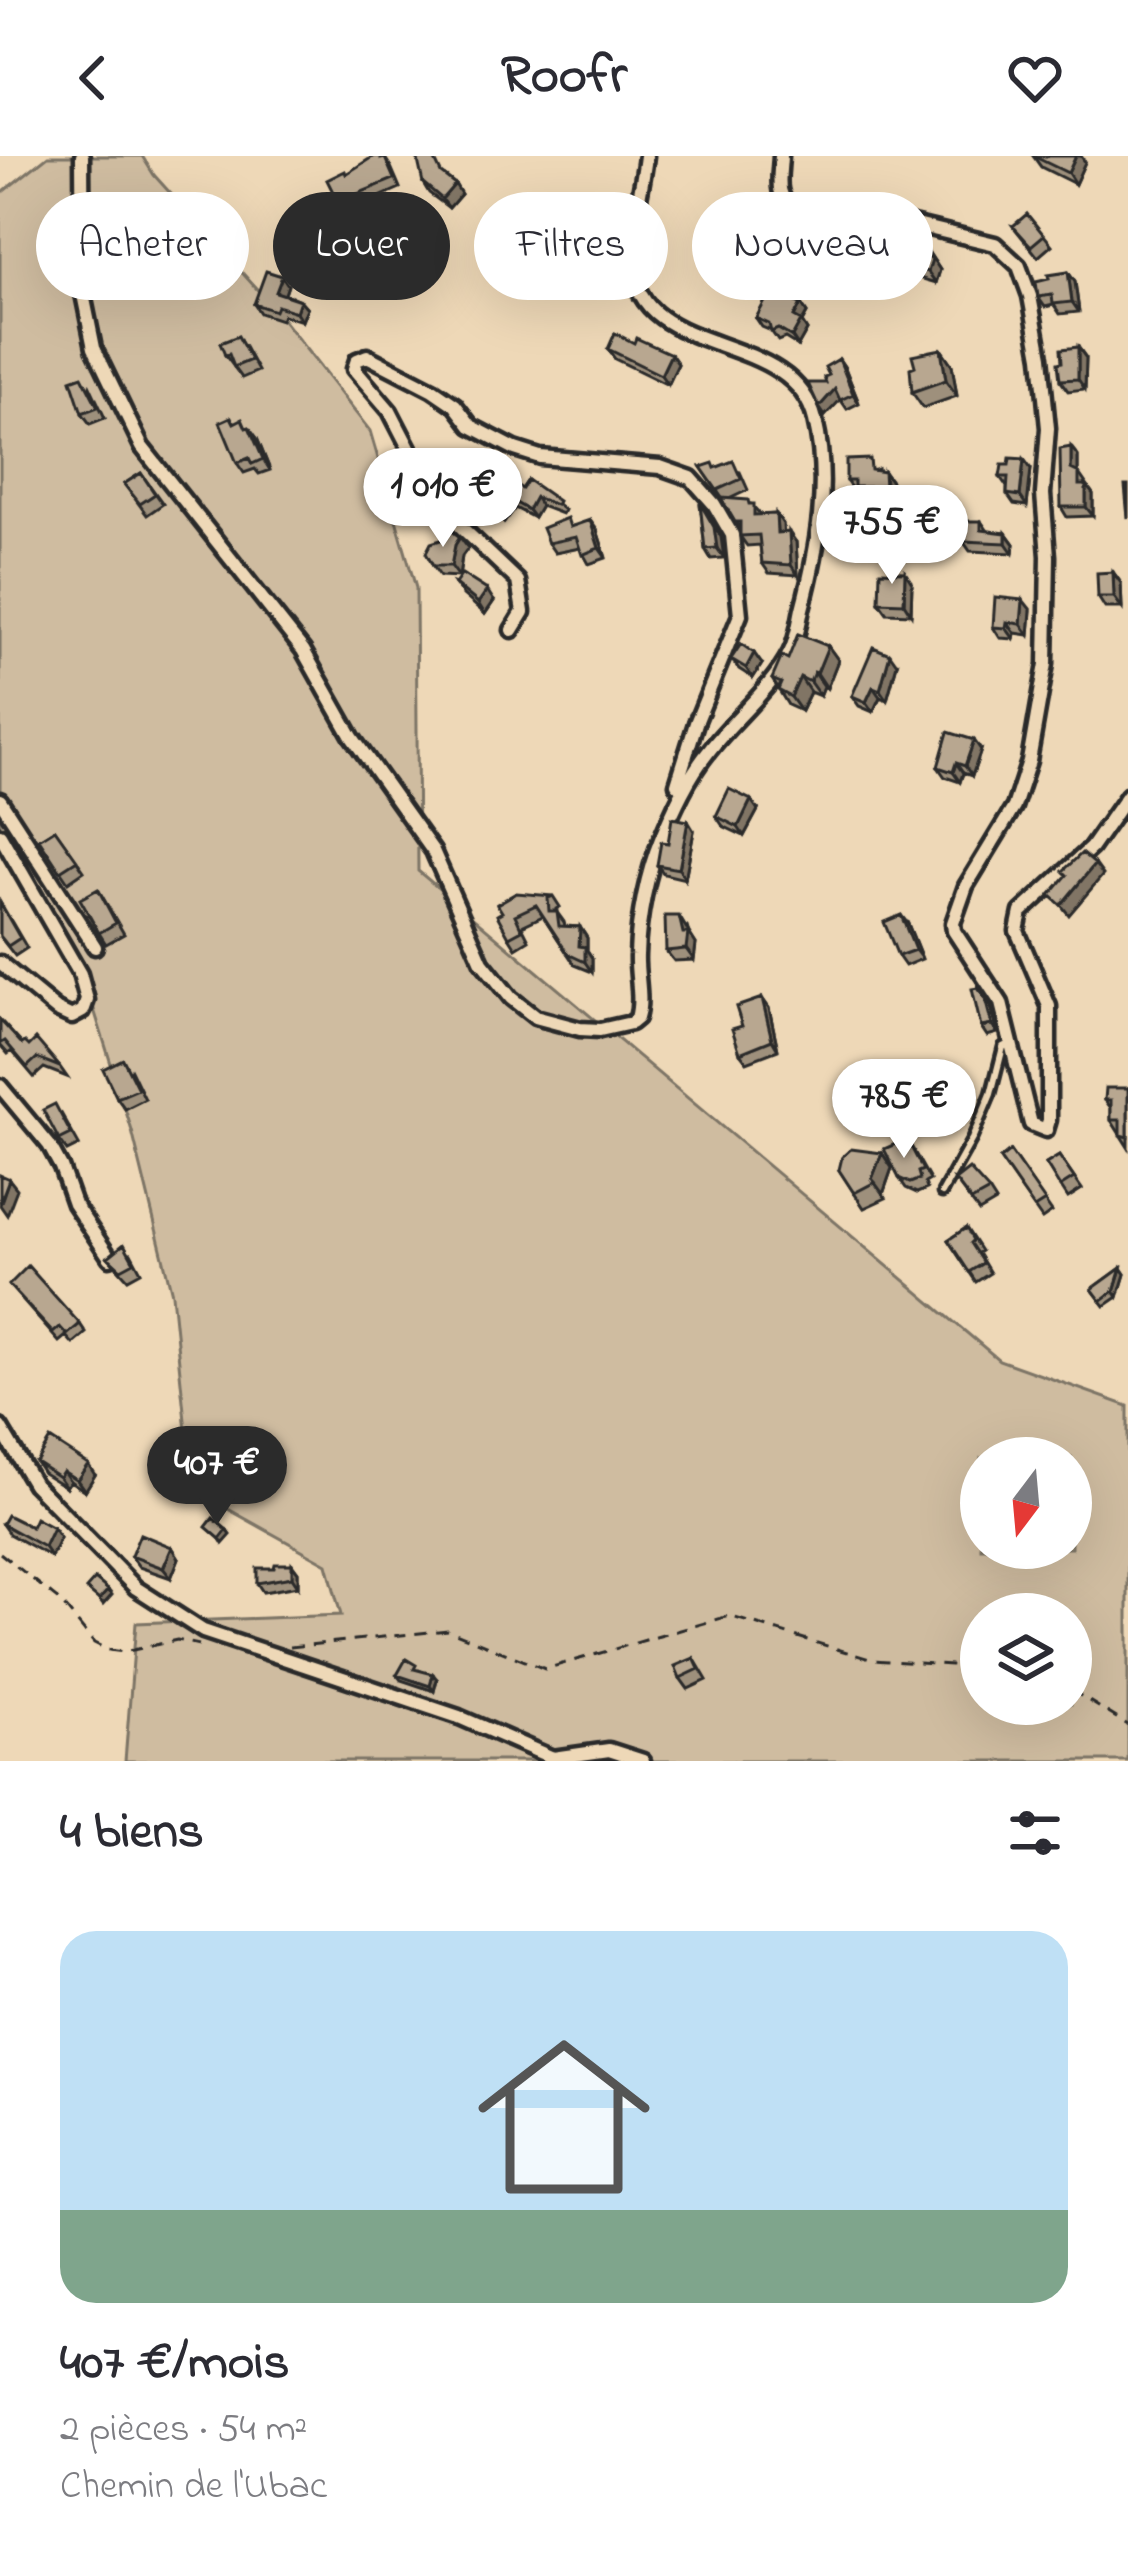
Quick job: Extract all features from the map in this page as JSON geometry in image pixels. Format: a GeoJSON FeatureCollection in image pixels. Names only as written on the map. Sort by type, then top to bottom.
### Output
{"type":"FeatureCollection","features":[{"type":"Feature","properties":{"kind":"street"},"geometry":{"type":"LineString","coordinates":[[82,156],[83,294],[94,348],[142,447],[284,623],[352,737],[433,851],[482,962],[511,998],[535,1017],[600,1030],[637,1018],[640,924],[659,844],[683,790],[791,652],[814,566],[820,507],[821,455],[814,414],[795,382],[760,357],[691,334],[657,314],[641,297],[632,266],[646,156]]}},
{"type":"Feature","properties":{"kind":"street"},"geometry":{"type":"LineString","coordinates":[[782,156],[779,191],[794,210],[871,214],[995,244],[1018,266],[1030,296],[1048,428],[1043,494],[1048,556],[1046,664],[1029,760],[1014,807],[966,886],[953,922],[954,931],[1001,1003],[1031,1124],[1046,1130],[1051,1090],[1049,1006],[1016,931],[1017,921],[1091,848],[1128,795]]}},
{"type":"Feature","properties":{"kind":"street"},"geometry":{"type":"LineString","coordinates":[[512,630],[523,612],[518,581],[439,506],[390,411],[354,369],[357,360],[367,356],[405,374],[455,405],[471,426],[515,448],[540,457],[660,467],[691,478],[714,504],[732,535],[740,615],[696,723],[677,784],[683,790]]}},
{"type":"Feature","properties":{"kind":"street"},"geometry":{"type":"LineString","coordinates":[[0,800],[95,947]]}},
{"type":"Feature","properties":{"kind":"street"},"geometry":{"type":"LineString","coordinates":[[0,835],[80,974],[86,1000],[83,1011],[72,1017],[57,1010],[0,963]]}},
{"type":"Feature","properties":{"kind":"street"},"geometry":{"type":"LineString","coordinates":[[0,1086],[49,1145],[74,1204],[110,1258]]}},
{"type":"Feature","properties":{"kind":"street"},"geometry":{"type":"LineString","coordinates":[[0,1427],[34,1484],[136,1588],[175,1616],[236,1643],[459,1717],[553,1758],[609,1750],[643,1761]]}},
{"type":"Feature","properties":{"kind":"lane"},"geometry":{"type":"LineString","coordinates":[[942,1193],[991,1094],[1003,1047],[1011,1043]]}},
{"type":"Feature","properties":{"kind":"path"},"geometry":{"type":"LineString","coordinates":[[0,1553],[60,1601],[94,1643],[108,1650],[124,1652],[177,1640],[214,1648],[236,1643]]}},
{"type":"Feature","properties":{"kind":"path"},"geometry":{"type":"LineString","coordinates":[[265,1653],[308,1642],[448,1630],[545,1669],[729,1616],[873,1660],[960,1666]]}},
{"type":"Feature","properties":{"kind":"path"},"geometry":{"type":"LineString","coordinates":[[1092,1703],[1128,1725]]}},
{"type":"Feature","properties":{"kind":"shaded area"},"geometry":{"type":"Polygon","coordinates":[[[48,156],[142,156],[169,192],[36,192],[36,300],[249,300],[249,280],[370,431],[416,588],[418,871],[999,1360],[1128,1406],[1128,1761],[125,1761],[136,1623],[341,1615],[327,1564],[192,1489],[172,1294],[132,1131],[92,1003],[17,837],[0,849],[0,194],[48,156]]]}},
{"type":"Feature","properties":{"kind":"building"},"geometry":{"type":"Polygon","coordinates":[[[380,156],[394,179],[362,192],[333,192],[327,180],[380,156]]]}},
{"type":"Feature","properties":{"kind":"building"},"geometry":{"type":"Polygon","coordinates":[[[417,156],[433,156],[441,173],[455,184],[448,192],[434,192],[423,183],[417,156]]]}},
{"type":"Feature","properties":{"kind":"building"},"geometry":{"type":"Polygon","coordinates":[[[1033,156],[1076,156],[1068,173],[1033,156]]]}},
{"type":"Feature","properties":{"kind":"building"},"geometry":{"type":"Polygon","coordinates":[[[1027,214],[1044,235],[1031,246],[1013,226],[1027,214]]]}},
{"type":"Feature","properties":{"kind":"building"},"geometry":{"type":"Polygon","coordinates":[[[266,271],[273,273],[273,300],[300,300],[296,312],[254,304],[266,271]]]}},
{"type":"Feature","properties":{"kind":"building"},"geometry":{"type":"Polygon","coordinates":[[[1068,272],[1072,302],[1053,304],[1052,295],[1038,297],[1036,282],[1068,272]]]}},
{"type":"Feature","properties":{"kind":"building"},"geometry":{"type":"Polygon","coordinates":[[[766,300],[801,304],[794,317],[801,321],[792,337],[778,329],[771,332],[769,324],[756,318],[766,300]]]}},
{"type":"Feature","properties":{"kind":"building"},"geometry":{"type":"Polygon","coordinates":[[[615,333],[671,354],[661,375],[608,349],[615,333]]]}},
{"type":"Feature","properties":{"kind":"building"},"geometry":{"type":"Polygon","coordinates":[[[238,336],[251,360],[234,367],[220,343],[238,336]]]}},
{"type":"Feature","properties":{"kind":"building"},"geometry":{"type":"Polygon","coordinates":[[[1078,347],[1078,379],[1060,380],[1061,349],[1078,347]]]}},
{"type":"Feature","properties":{"kind":"building"},"geometry":{"type":"Polygon","coordinates":[[[941,349],[946,380],[912,392],[912,355],[941,349]]]}},
{"type":"Feature","properties":{"kind":"building"},"geometry":{"type":"Polygon","coordinates":[[[839,359],[853,394],[840,400],[835,389],[819,407],[808,383],[826,383],[825,367],[839,359]]]}},
{"type":"Feature","properties":{"kind":"building"},"geometry":{"type":"Polygon","coordinates":[[[82,376],[98,407],[82,413],[71,380],[82,376]]]}},
{"type":"Feature","properties":{"kind":"building"},"geometry":{"type":"Polygon","coordinates":[[[231,417],[234,423],[242,419],[249,427],[263,459],[237,463],[220,422],[231,417]]]}},
{"type":"Feature","properties":{"kind":"building"},"geometry":{"type":"Polygon","coordinates":[[[1071,447],[1071,469],[1079,473],[1079,485],[1086,485],[1086,507],[1061,507],[1060,449],[1071,447]]]}},
{"type":"Feature","properties":{"kind":"building"},"geometry":{"type":"Polygon","coordinates":[[[1010,458],[1024,459],[1020,496],[1007,494],[1008,477],[1000,477],[1002,465],[1009,465],[1010,458]]]}},
{"type":"Feature","properties":{"kind":"building"},"geometry":{"type":"Polygon","coordinates":[[[870,459],[871,470],[884,472],[885,487],[854,487],[854,481],[846,481],[846,460],[870,459]]]}},
{"type":"Feature","properties":{"kind":"building"},"geometry":{"type":"Polygon","coordinates":[[[733,461],[741,479],[717,490],[701,467],[733,461]]]}},
{"type":"Feature","properties":{"kind":"building"},"geometry":{"type":"Polygon","coordinates":[[[493,469],[522,489],[528,480],[558,501],[556,505],[535,497],[528,510],[509,499],[498,515],[475,497],[493,469]]]}},
{"type":"Feature","properties":{"kind":"building"},"geometry":{"type":"Polygon","coordinates":[[[141,473],[155,494],[140,504],[124,484],[141,473]]]}},
{"type":"Feature","properties":{"kind":"building"},"geometry":{"type":"Polygon","coordinates":[[[721,498],[748,500],[754,504],[754,515],[776,514],[777,533],[789,532],[791,565],[762,563],[759,535],[740,536],[740,522],[735,522],[721,498]]]}},
{"type":"Feature","properties":{"kind":"building"},"geometry":{"type":"Polygon","coordinates":[[[700,503],[714,527],[717,548],[705,549],[700,503]]]}},
{"type":"Feature","properties":{"kind":"building"},"geometry":{"type":"Polygon","coordinates":[[[567,518],[570,527],[590,520],[599,548],[582,555],[576,537],[548,543],[542,528],[567,518]]]}},
{"type":"Feature","properties":{"kind":"building"},"geometry":{"type":"Polygon","coordinates":[[[964,521],[981,521],[981,530],[1006,533],[1006,543],[963,541],[964,521]]]}},
{"type":"Feature","properties":{"kind":"building"},"geometry":{"type":"Polygon","coordinates":[[[451,530],[460,537],[451,566],[433,566],[426,553],[431,543],[444,539],[451,530]]]}},
{"type":"Feature","properties":{"kind":"building"},"geometry":{"type":"Polygon","coordinates":[[[880,571],[905,572],[904,603],[879,602],[880,571]]]}},
{"type":"Feature","properties":{"kind":"building"},"geometry":{"type":"Polygon","coordinates":[[[1113,572],[1114,597],[1098,597],[1097,573],[1113,572]]]}},
{"type":"Feature","properties":{"kind":"building"},"geometry":{"type":"Polygon","coordinates":[[[462,574],[487,590],[478,603],[455,584],[462,574]]]}},
{"type":"Feature","properties":{"kind":"building"},"geometry":{"type":"Polygon","coordinates":[[[995,597],[1023,600],[1021,624],[993,627],[995,597]]]}},
{"type":"Feature","properties":{"kind":"building"},"geometry":{"type":"Polygon","coordinates":[[[798,634],[828,646],[817,673],[810,682],[800,677],[791,697],[778,690],[781,683],[772,679],[782,656],[788,659],[798,634]]]}},
{"type":"Feature","properties":{"kind":"building"},"geometry":{"type":"Polygon","coordinates":[[[741,644],[754,653],[746,668],[731,659],[741,644]]]}},
{"type":"Feature","properties":{"kind":"building"},"geometry":{"type":"Polygon","coordinates":[[[873,647],[890,654],[880,690],[873,687],[866,702],[852,696],[873,647]]]}},
{"type":"Feature","properties":{"kind":"building"},"geometry":{"type":"Polygon","coordinates":[[[948,732],[974,740],[965,766],[956,763],[953,772],[938,767],[948,732]]]}},
{"type":"Feature","properties":{"kind":"building"},"geometry":{"type":"Polygon","coordinates":[[[729,789],[751,800],[738,827],[716,816],[729,789]]]}},
{"type":"Feature","properties":{"kind":"building"},"geometry":{"type":"Polygon","coordinates":[[[672,818],[688,821],[679,869],[657,865],[661,842],[668,843],[672,818]]]}},
{"type":"Feature","properties":{"kind":"building"},"geometry":{"type":"Polygon","coordinates":[[[55,829],[77,860],[60,871],[39,839],[55,829]]]}},
{"type":"Feature","properties":{"kind":"building"},"geometry":{"type":"Polygon","coordinates":[[[1082,853],[1095,864],[1061,905],[1050,895],[1067,875],[1063,871],[1082,853]]]}},
{"type":"Feature","properties":{"kind":"building"},"geometry":{"type":"Polygon","coordinates":[[[98,889],[116,923],[99,933],[80,899],[98,889]]]}},
{"type":"Feature","properties":{"kind":"building"},"geometry":{"type":"Polygon","coordinates":[[[516,893],[553,896],[548,898],[549,911],[557,911],[559,926],[580,927],[579,946],[585,947],[585,962],[568,954],[536,905],[515,915],[522,930],[509,937],[497,915],[502,912],[497,904],[516,893]]]}},
{"type":"Feature","properties":{"kind":"building"},"geometry":{"type":"Polygon","coordinates":[[[0,903],[20,938],[8,946],[0,936],[0,903]]]}},
{"type":"Feature","properties":{"kind":"building"},"geometry":{"type":"Polygon","coordinates":[[[901,915],[915,950],[898,956],[884,922],[901,915]]]}},
{"type":"Feature","properties":{"kind":"building"},"geometry":{"type":"Polygon","coordinates":[[[665,916],[679,916],[683,933],[688,933],[686,949],[666,951],[665,916]]]}},
{"type":"Feature","properties":{"kind":"building"},"geometry":{"type":"Polygon","coordinates":[[[978,988],[992,1025],[981,1027],[972,989],[978,988]]]}},
{"type":"Feature","properties":{"kind":"building"},"geometry":{"type":"Polygon","coordinates":[[[762,998],[772,1040],[740,1053],[732,1029],[742,1026],[736,1007],[762,998]]]}},
{"type":"Feature","properties":{"kind":"building"},"geometry":{"type":"Polygon","coordinates":[[[0,1020],[22,1044],[29,1046],[36,1039],[60,1067],[37,1058],[27,1067],[5,1041],[0,1044],[0,1020]]]}},
{"type":"Feature","properties":{"kind":"building"},"geometry":{"type":"Polygon","coordinates":[[[123,1059],[138,1089],[117,1098],[103,1069],[123,1059]]]}},
{"type":"Feature","properties":{"kind":"building"},"geometry":{"type":"Polygon","coordinates":[[[1106,1088],[1128,1088],[1128,1137],[1120,1135],[1120,1120],[1111,1120],[1106,1088]]]}},
{"type":"Feature","properties":{"kind":"building"},"geometry":{"type":"Polygon","coordinates":[[[55,1104],[71,1134],[59,1140],[43,1110],[55,1104]]]}},
{"type":"Feature","properties":{"kind":"building"},"geometry":{"type":"Polygon","coordinates":[[[907,1139],[923,1170],[918,1172],[920,1179],[910,1183],[899,1178],[884,1149],[907,1139]]]}},
{"type":"Feature","properties":{"kind":"building"},"geometry":{"type":"Polygon","coordinates":[[[851,1149],[882,1153],[872,1179],[875,1182],[854,1193],[839,1170],[842,1157],[851,1149]]]}},
{"type":"Feature","properties":{"kind":"building"},"geometry":{"type":"Polygon","coordinates":[[[1010,1151],[1045,1201],[1034,1208],[1000,1159],[1010,1151]]]}},
{"type":"Feature","properties":{"kind":"building"},"geometry":{"type":"Polygon","coordinates":[[[1059,1156],[1074,1178],[1060,1187],[1046,1164],[1059,1156]]]}},
{"type":"Feature","properties":{"kind":"building"},"geometry":{"type":"Polygon","coordinates":[[[969,1169],[989,1191],[971,1201],[955,1180],[969,1169]]]}},
{"type":"Feature","properties":{"kind":"building"},"geometry":{"type":"Polygon","coordinates":[[[0,1175],[9,1179],[0,1203],[0,1175]]]}},
{"type":"Feature","properties":{"kind":"building"},"geometry":{"type":"Polygon","coordinates":[[[966,1228],[983,1263],[969,1272],[948,1240],[966,1228]]]}},
{"type":"Feature","properties":{"kind":"building"},"geometry":{"type":"Polygon","coordinates":[[[124,1244],[134,1262],[121,1269],[108,1257],[124,1244]]]}},
{"type":"Feature","properties":{"kind":"building"},"geometry":{"type":"Polygon","coordinates":[[[28,1266],[80,1324],[67,1335],[60,1327],[53,1333],[9,1285],[28,1266]]]}},
{"type":"Feature","properties":{"kind":"building"},"geometry":{"type":"Polygon","coordinates":[[[1121,1268],[1114,1291],[1101,1301],[1092,1289],[1121,1268]]]}},
{"type":"Feature","properties":{"kind":"building"},"geometry":{"type":"Polygon","coordinates":[[[50,1439],[88,1464],[77,1480],[63,1471],[59,1477],[36,1462],[50,1439]]]}},
{"type":"Feature","properties":{"kind":"building"},"geometry":{"type":"Polygon","coordinates":[[[7,1515],[31,1527],[35,1518],[53,1528],[44,1547],[2,1524],[7,1515]]]}},
{"type":"Feature","properties":{"kind":"building"},"geometry":{"type":"Polygon","coordinates":[[[213,1518],[227,1530],[220,1539],[206,1527],[213,1518]]]}},
{"type":"Feature","properties":{"kind":"building"},"geometry":{"type":"Polygon","coordinates":[[[140,1534],[172,1547],[163,1568],[131,1556],[140,1534]]]}},
{"type":"Feature","properties":{"kind":"building"},"geometry":{"type":"Polygon","coordinates":[[[275,1564],[292,1564],[292,1577],[257,1583],[257,1568],[274,1568],[275,1564]]]}},
{"type":"Feature","properties":{"kind":"building"},"geometry":{"type":"Polygon","coordinates":[[[95,1579],[108,1590],[99,1600],[86,1589],[95,1579]]]}},
{"type":"Feature","properties":{"kind":"building"},"geometry":{"type":"Polygon","coordinates":[[[694,1658],[699,1669],[680,1678],[675,1666],[694,1658]]]}},
{"type":"Feature","properties":{"kind":"building"},"geometry":{"type":"Polygon","coordinates":[[[406,1659],[416,1665],[414,1669],[433,1674],[430,1686],[397,1675],[406,1659]]]}}]}
